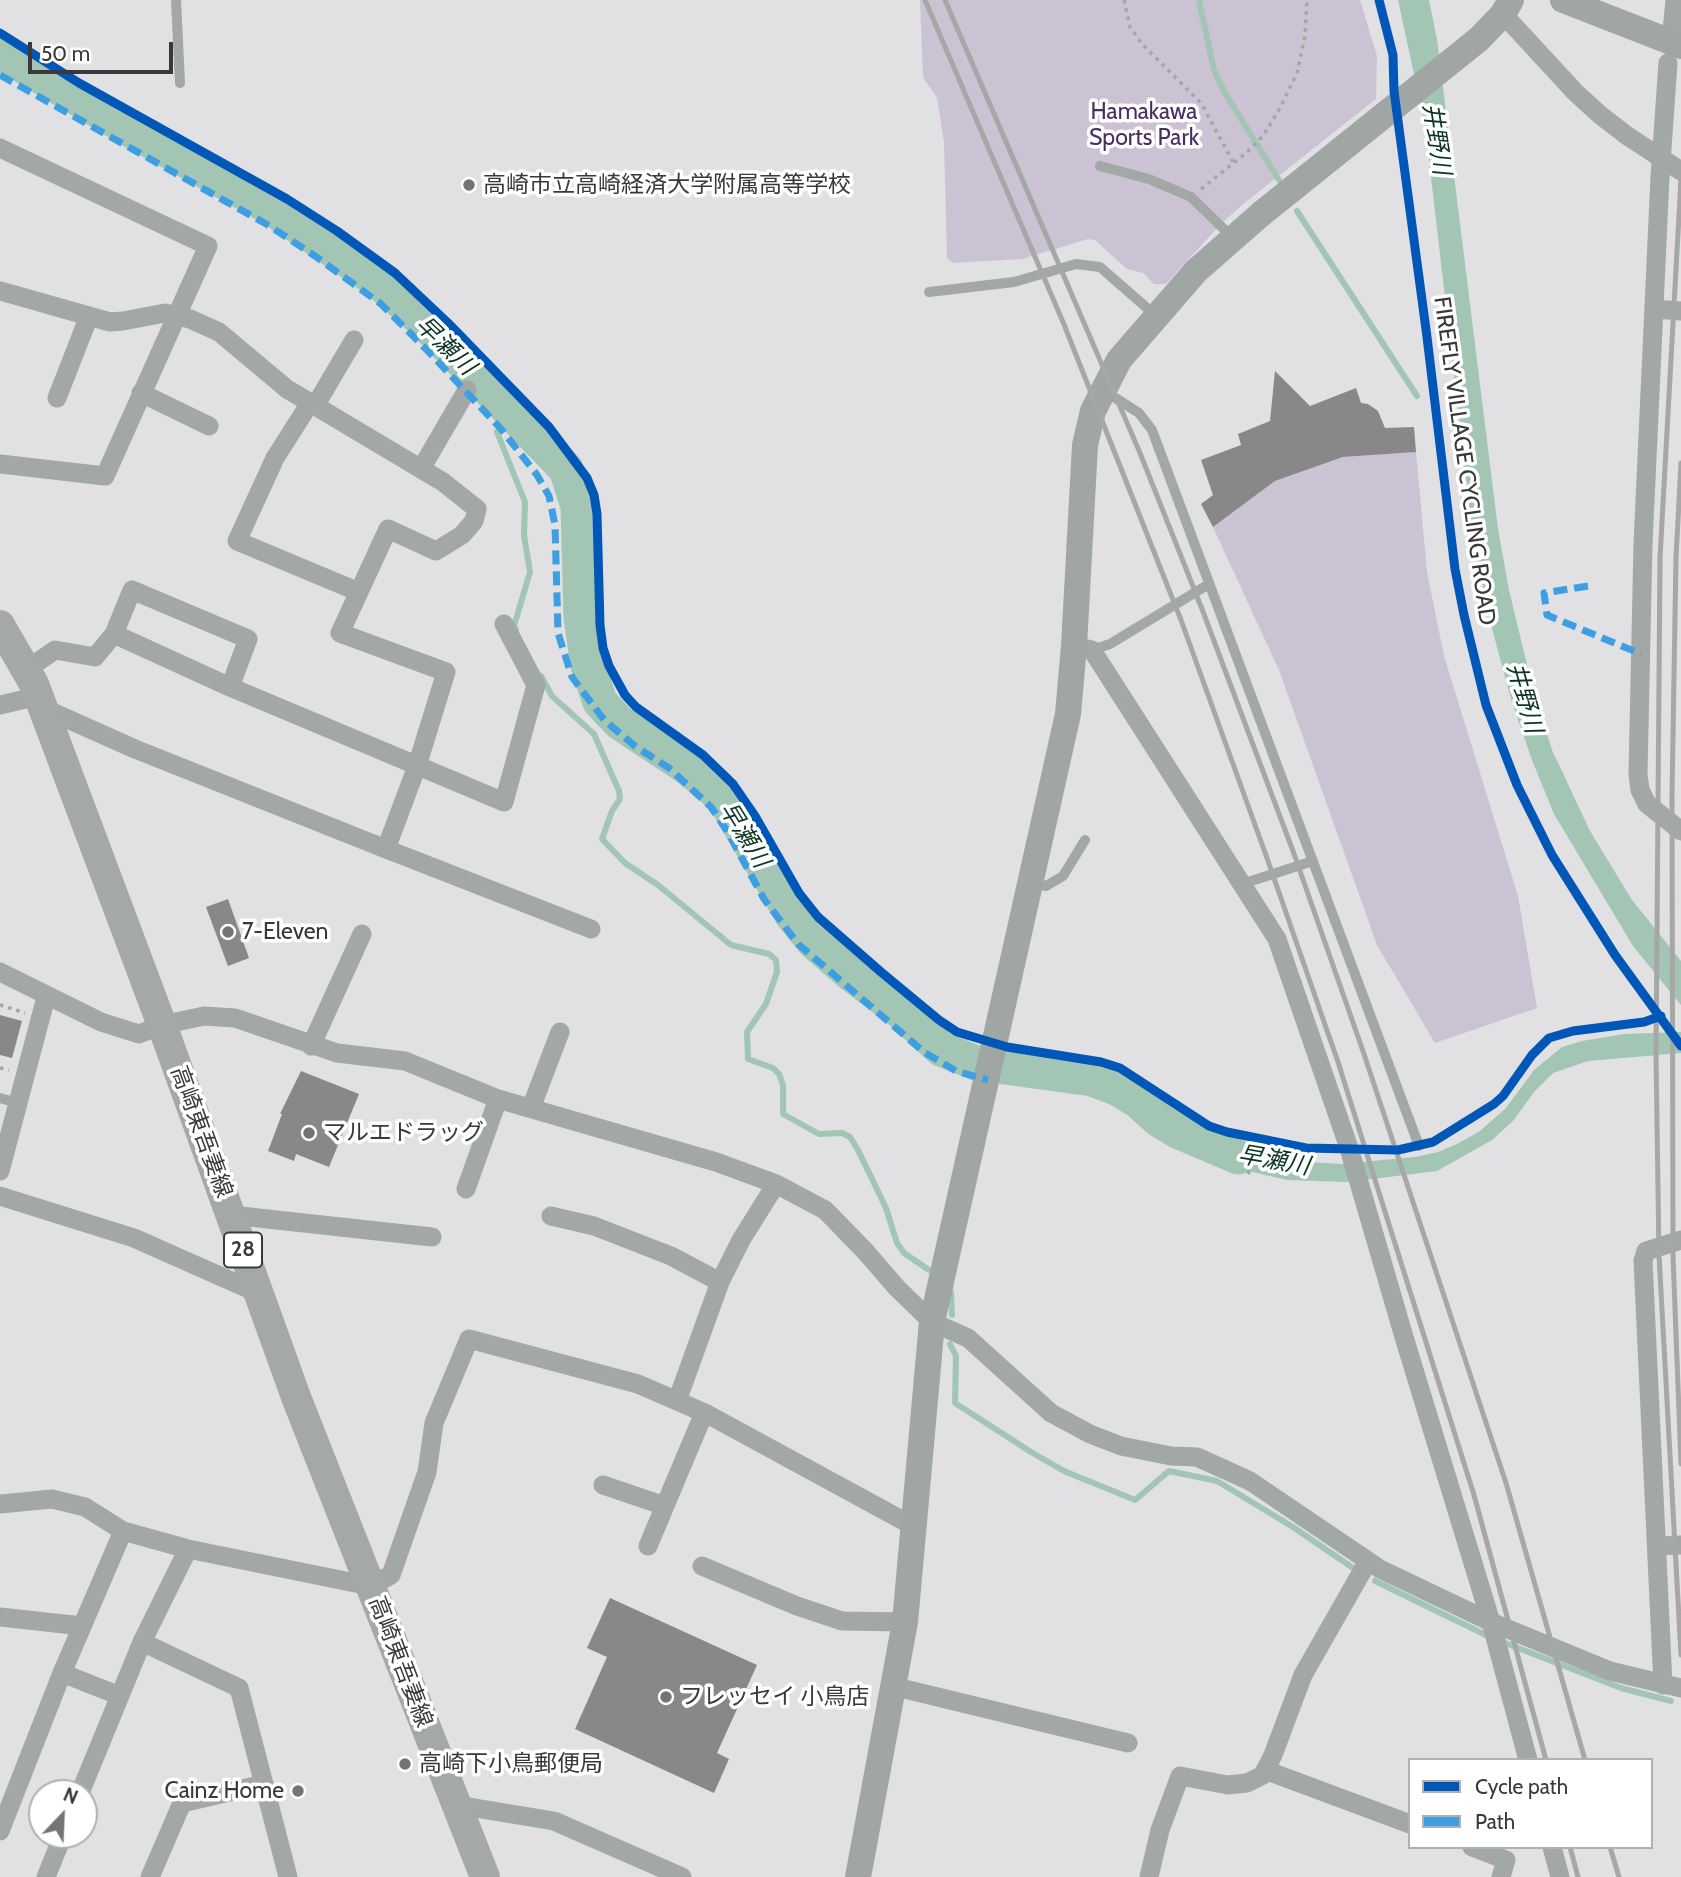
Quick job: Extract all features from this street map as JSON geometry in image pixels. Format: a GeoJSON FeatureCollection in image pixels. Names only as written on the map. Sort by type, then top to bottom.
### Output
{"type":"FeatureCollection","features":[{"type":"Feature","properties":{"kind":"main road","name":"高崎東吾妻線"},"geometry":{"type":"LineString","coordinates":[[0,625],[36,691],[162,1025],[296,1397],[485,1877]]}},
{"type":"Feature","properties":{"kind":"street"},"geometry":{"type":"LineString","coordinates":[[1563,0],[1674,51]]}},
{"type":"Feature","properties":{"kind":"street"},"geometry":{"type":"LineString","coordinates":[[1675,0],[1674,51],[1661,158],[1643,544],[1638,774],[1640,790],[1647,804],[1681,831]]}},
{"type":"Feature","properties":{"kind":"street"},"geometry":{"type":"LineString","coordinates":[[858,1877],[905,1622],[932,1322],[1083,648],[1085,445],[1093,411],[1102,390],[1119,360],[1196,271],[1233,237],[1457,58],[1492,28],[1507,7],[1574,92],[1626,135],[1681,171]]}},
{"type":"Feature","properties":{"kind":"street"},"geometry":{"type":"LineString","coordinates":[[0,148],[208,246],[105,476],[0,464]]}},
{"type":"Feature","properties":{"kind":"street"},"geometry":{"type":"LineString","coordinates":[[0,291],[110,321],[165,313],[190,319],[219,332],[288,389],[421,469],[477,509],[474,521],[462,536],[436,551],[388,528],[340,633],[446,672],[417,766],[386,849]]}},
{"type":"Feature","properties":{"kind":"street"},"geometry":{"type":"LineString","coordinates":[[1654,309],[1681,311]]}},
{"type":"Feature","properties":{"kind":"street"},"geometry":{"type":"LineString","coordinates":[[57,398],[89,316]]}},
{"type":"Feature","properties":{"kind":"street"},"geometry":{"type":"LineString","coordinates":[[354,340],[275,458],[237,541],[359,593]]}},
{"type":"Feature","properties":{"kind":"street"},"geometry":{"type":"LineString","coordinates":[[421,469],[467,390]]}},
{"type":"Feature","properties":{"kind":"street"},"geometry":{"type":"LineString","coordinates":[[141,393],[209,426]]}},
{"type":"Feature","properties":{"kind":"street"},"geometry":{"type":"LineString","coordinates":[[0,705],[36,691],[55,650],[95,657],[114,634],[132,590],[248,639],[230,687]]}},
{"type":"Feature","properties":{"kind":"street"},"geometry":{"type":"LineString","coordinates":[[114,634],[230,687],[504,802],[536,685],[504,624]]}},
{"type":"Feature","properties":{"kind":"street"},"geometry":{"type":"LineString","coordinates":[[1083,648],[1277,939],[1360,1184],[1491,1622],[1527,1758]]}},
{"type":"Feature","properties":{"kind":"street"},"geometry":{"type":"LineString","coordinates":[[36,691],[135,749],[591,929]]}},
{"type":"Feature","properties":{"kind":"street"},"geometry":{"type":"LineString","coordinates":[[311,1046],[362,934]]}},
{"type":"Feature","properties":{"kind":"street"},"geometry":{"type":"LineString","coordinates":[[0,972],[101,1023],[139,1034],[162,1025],[204,1016],[235,1018],[337,1054],[405,1061],[498,1098],[716,1162],[776,1184],[825,1210],[897,1289],[932,1322],[968,1338],[1051,1413],[1090,1434],[1121,1446],[1171,1457],[1196,1457],[1250,1481],[1368,1562],[1491,1622],[1610,1671],[1672,1686],[1657,1546],[1643,1261],[1646,1251],[1681,1240]]}},
{"type":"Feature","properties":{"kind":"street"},"geometry":{"type":"LineString","coordinates":[[0,1171],[9,1100],[46,997]]}},
{"type":"Feature","properties":{"kind":"street"},"geometry":{"type":"LineString","coordinates":[[531,1108],[560,1032]]}},
{"type":"Feature","properties":{"kind":"street"},"geometry":{"type":"LineString","coordinates":[[466,1189],[498,1098]]}},
{"type":"Feature","properties":{"kind":"street"},"geometry":{"type":"LineString","coordinates":[[677,1401],[720,1282],[741,1240],[776,1184]]}},
{"type":"Feature","properties":{"kind":"street"},"geometry":{"type":"LineString","coordinates":[[0,1196],[134,1238],[258,1293]]}},
{"type":"Feature","properties":{"kind":"street"},"geometry":{"type":"LineString","coordinates":[[230,1215],[432,1237]]}},
{"type":"Feature","properties":{"kind":"street"},"geometry":{"type":"LineString","coordinates":[[551,1216],[594,1226],[671,1256],[720,1282]]}},
{"type":"Feature","properties":{"kind":"street"},"geometry":{"type":"LineString","coordinates":[[0,1504],[52,1499],[85,1507],[123,1531],[188,1549],[370,1586],[391,1575],[426,1472],[434,1423],[469,1339],[638,1384],[704,1413],[913,1526]]}},
{"type":"Feature","properties":{"kind":"street"},"geometry":{"type":"LineString","coordinates":[[649,1546],[704,1413]]}},
{"type":"Feature","properties":{"kind":"street"},"geometry":{"type":"LineString","coordinates":[[603,1485],[665,1506]]}},
{"type":"Feature","properties":{"kind":"street"},"geometry":{"type":"LineString","coordinates":[[0,1830],[62,1673],[123,1531]]}},
{"type":"Feature","properties":{"kind":"street"},"geometry":{"type":"LineString","coordinates":[[1657,1546],[1681,1545]]}},
{"type":"Feature","properties":{"kind":"street"},"geometry":{"type":"LineString","coordinates":[[86,1779],[142,1642],[188,1549]]}},
{"type":"Feature","properties":{"kind":"street"},"geometry":{"type":"LineString","coordinates":[[1149,1877],[1160,1830],[1180,1776],[1228,1785],[1247,1783],[1263,1775],[1303,1675],[1368,1562]]}},
{"type":"Feature","properties":{"kind":"street"},"geometry":{"type":"LineString","coordinates":[[702,1566],[797,1606],[842,1621],[905,1622]]}},
{"type":"Feature","properties":{"kind":"street"},"geometry":{"type":"LineString","coordinates":[[0,1617],[82,1626]]}},
{"type":"Feature","properties":{"kind":"street"},"geometry":{"type":"LineString","coordinates":[[142,1642],[239,1688],[288,1877]]}},
{"type":"Feature","properties":{"kind":"street"},"geometry":{"type":"LineString","coordinates":[[62,1673],[120,1696]]}},
{"type":"Feature","properties":{"kind":"street"},"geometry":{"type":"LineString","coordinates":[[892,1686],[1128,1743]]}},
{"type":"Feature","properties":{"kind":"street"},"geometry":{"type":"LineString","coordinates":[[1265,1770],[1408,1823]]}},
{"type":"Feature","properties":{"kind":"street"},"geometry":{"type":"LineString","coordinates":[[150,1877],[182,1803],[264,1784]]}},
{"type":"Feature","properties":{"kind":"street"},"geometry":{"type":"LineString","coordinates":[[457,1805],[554,1821],[682,1877]]}},
{"type":"Feature","properties":{"kind":"street"},"geometry":{"type":"LineString","coordinates":[[46,1877],[57,1849]]}},
{"type":"Feature","properties":{"kind":"street"},"geometry":{"type":"LineString","coordinates":[[1477,1849],[1506,1860],[1501,1877]]}},
{"type":"Feature","properties":{"kind":"street"},"geometry":{"type":"LineString","coordinates":[[1553,1849],[1560,1877]]}},
{"type":"Feature","properties":{"kind":"lane"},"geometry":{"type":"LineString","coordinates":[[176,0],[180,83]]}},
{"type":"Feature","properties":{"kind":"lane"},"geometry":{"type":"LineString","coordinates":[[1100,166],[1149,179],[1191,197],[1233,237]]}},
{"type":"Feature","properties":{"kind":"lane"},"geometry":{"type":"LineString","coordinates":[[929,292],[1014,282],[1076,264],[1100,267],[1155,316]]}},
{"type":"Feature","properties":{"kind":"lane"},"geometry":{"type":"LineString","coordinates":[[1102,390],[1139,413],[1152,430],[1419,1146]]}},
{"type":"Feature","properties":{"kind":"lane"},"geometry":{"type":"LineString","coordinates":[[1083,648],[1110,644],[1209,584]]}},
{"type":"Feature","properties":{"kind":"lane"},"geometry":{"type":"LineString","coordinates":[[1031,883],[1046,886],[1063,876],[1086,840]]}},
{"type":"Feature","properties":{"kind":"lane"},"geometry":{"type":"LineString","coordinates":[[1242,884],[1313,861]]}},
{"type":"Feature","properties":{"kind":"path"},"geometry":{"type":"LineString","coordinates":[[1124,0],[1130,27],[1142,44],[1201,103],[1233,162]]}},
{"type":"Feature","properties":{"kind":"path"},"geometry":{"type":"LineString","coordinates":[[1191,197],[1263,136],[1297,73],[1305,36],[1307,0]]}},
{"type":"Feature","properties":{"kind":"path"},"geometry":{"type":"LineString","coordinates":[[1251,1138],[1262,1143],[1274,1142]]}},
{"type":"Feature","properties":{"kind":"path"},"geometry":{"type":"LineString","coordinates":[[1249,1172],[1262,1143]]}},
{"type":"Feature","properties":{"kind":"green space","name":"Hamakawa Sports Park"},"geometry":{"type":"Polygon","coordinates":[[[920,0],[1360,0],[1377,56],[1376,99],[1242,205],[1166,284],[1154,284],[1143,273],[1127,269],[1095,240],[1088,239],[1022,259],[953,263],[947,258],[944,142],[937,98],[923,77],[920,0]]]}},
{"type":"Feature","properties":{"kind":"green space"},"geometry":{"type":"Polygon","coordinates":[[[1416,452],[1427,572],[1444,656],[1518,896],[1537,1008],[1435,1043],[1377,945],[1279,670],[1213,527],[1275,481],[1343,457],[1416,452]]]}},
{"type":"Feature","properties":{"kind":"water","name":"井野川"},"geometry":{"type":"Polygon","coordinates":[[[1398,0],[1429,0],[1437,39],[1498,529],[1509,590],[1533,690],[1552,750],[1590,831],[1632,900],[1681,961],[1681,1005],[1633,946],[1554,814],[1511,699],[1489,617],[1471,522],[1425,125],[1398,0]]]}},
{"type":"Feature","properties":{"kind":"water"},"geometry":{"type":"Polygon","coordinates":[[[1681,1032],[1681,1053],[1588,1061],[1553,1073],[1534,1092],[1513,1121],[1492,1140],[1437,1171],[1348,1182],[1287,1180],[1217,1164],[1186,1151],[1199,1133],[1225,1144],[1293,1161],[1341,1164],[1415,1157],[1438,1152],[1480,1131],[1506,1108],[1534,1070],[1562,1047],[1624,1034],[1681,1032]]]}},
{"type":"Feature","properties":{"kind":"building"},"geometry":{"type":"Polygon","coordinates":[[[1275,371],[1310,406],[1356,388],[1361,403],[1378,411],[1385,428],[1414,427],[1416,452],[1343,457],[1275,481],[1213,527],[1201,504],[1213,495],[1201,460],[1241,445],[1238,434],[1270,421],[1275,371]]]}},
{"type":"Feature","properties":{"kind":"building","name":"7-Eleven"},"geometry":{"type":"Polygon","coordinates":[[[228,899],[249,958],[228,966],[206,907],[228,899]]]}},
{"type":"Feature","properties":{"kind":"building"},"geometry":{"type":"Polygon","coordinates":[[[0,1015],[22,1021],[12,1058],[0,1055],[0,1015]]]}},
{"type":"Feature","properties":{"kind":"building","name":"マルエドラッグ"},"geometry":{"type":"Polygon","coordinates":[[[301,1071],[359,1094],[329,1167],[296,1154],[294,1161],[268,1151],[280,1114],[301,1071]]]}},
{"type":"Feature","properties":{"kind":"building","name":"フレッセイ 小鳥店"},"geometry":{"type":"Polygon","coordinates":[[[610,1598],[757,1665],[717,1753],[729,1759],[714,1793],[575,1729],[607,1657],[587,1648],[610,1598]]]}},
{"type":"Feature","properties":{"kind":"waterway"},"geometry":{"type":"LineString","coordinates":[[1199,0],[1214,70],[1225,93],[1279,180]]}},
{"type":"Feature","properties":{"kind":"waterway","name":"早瀬川"},"geometry":{"type":"LineString","coordinates":[[0,52],[127,128],[273,209],[378,281],[425,323],[566,469],[578,506],[581,617],[588,666],[600,702],[620,723],[685,766],[726,802],[792,915],[814,942],[900,1011],[941,1049],[976,1063],[1092,1079],[1118,1089],[1138,1101],[1159,1120],[1179,1132],[1238,1157]]}},
{"type":"Feature","properties":{"kind":"waterway"},"geometry":{"type":"LineString","coordinates":[[1297,211],[1417,396]]}},
{"type":"Feature","properties":{"kind":"waterway"},"geometry":{"type":"LineString","coordinates":[[496,413],[504,403]]}},
{"type":"Feature","properties":{"kind":"waterway"},"geometry":{"type":"LineString","coordinates":[[497,432],[525,502],[524,535],[530,572],[514,626],[516,630]]}},
{"type":"Feature","properties":{"kind":"waterway"},"geometry":{"type":"LineString","coordinates":[[541,676],[552,696],[594,734],[619,791],[620,799],[612,811],[602,839],[625,863],[658,885],[731,945],[769,954],[776,960],[777,972],[766,1004],[747,1032],[748,1059],[773,1068],[779,1074],[783,1085],[783,1114],[819,1134],[842,1133],[850,1137],[886,1208],[897,1243],[904,1253],[929,1270]]}},
{"type":"Feature","properties":{"kind":"waterway"},"geometry":{"type":"LineString","coordinates":[[951,1292],[952,1315]]}},
{"type":"Feature","properties":{"kind":"waterway"},"geometry":{"type":"LineString","coordinates":[[950,1344],[956,1356],[955,1403],[1064,1471],[1135,1500],[1169,1471],[1217,1481],[1293,1527],[1356,1570]]}},
{"type":"Feature","properties":{"kind":"waterway"},"geometry":{"type":"LineString","coordinates":[[1375,1581],[1490,1637]]}},
{"type":"Feature","properties":{"kind":"waterway"},"geometry":{"type":"LineString","coordinates":[[1500,1641],[1621,1688],[1671,1701]]}},
{"type":"Feature","properties":{"kind":"railway"},"geometry":{"type":"LineString","coordinates":[[925,0],[1063,322],[1181,620],[1267,858],[1338,1062],[1474,1495],[1545,1758]]}},
{"type":"Feature","properties":{"kind":"railway"},"geometry":{"type":"LineString","coordinates":[[945,0],[1140,453],[1293,851],[1364,1054],[1506,1483],[1584,1758]]}},
{"type":"Feature","properties":{"kind":"railway"},"geometry":{"type":"LineString","coordinates":[[1681,179],[1660,558],[1656,1055],[1659,1255],[1681,1655]]}},
{"type":"Feature","properties":{"kind":"railway"},"geometry":{"type":"LineString","coordinates":[[1681,463],[1676,558],[1672,795],[1673,1256],[1681,1464]]}},
{"type":"Feature","properties":{"kind":"railway"},"geometry":{"type":"LineString","coordinates":[[1571,1849],[1578,1877]]}},
{"type":"Feature","properties":{"kind":"railway"},"geometry":{"type":"LineString","coordinates":[[1611,1849],[1619,1877]]}},
{"type":"Feature","properties":{"kind":"marked path"},"geometry":{"type":"LineString","coordinates":[[0,75],[268,225],[381,304],[427,350],[502,430],[537,475],[549,496],[555,525],[558,633],[572,677],[604,720],[635,746],[669,768],[711,807],[764,899],[798,944],[924,1052],[956,1071],[988,1080]]}},
{"type":"Feature","properties":{"kind":"marked path"},"geometry":{"type":"LineString","coordinates":[[1588,586],[1544,593],[1547,615],[1641,654]]}},
{"type":"Feature","properties":{"kind":"cycle path","name":"FIREFLY VILLAGE CYCLING ROAD"},"geometry":{"type":"LineString","coordinates":[[1379,0],[1393,55],[1394,91],[1455,569],[1486,705],[1517,785],[1552,855],[1615,955],[1681,1046]]}},
{"type":"Feature","properties":{"kind":"cycle path"},"geometry":{"type":"LineString","coordinates":[[0,33],[79,83],[287,199],[337,231],[395,273],[448,323],[549,427],[587,478],[594,495],[603,648],[609,666],[625,695],[636,707],[703,755],[733,784],[755,816],[799,893],[818,917],[939,1020],[957,1032],[1007,1047],[1101,1062],[1120,1068],[1209,1126],[1227,1132],[1306,1148],[1398,1150],[1433,1142],[1494,1104],[1503,1096],[1532,1055],[1549,1038],[1573,1031],[1644,1022],[1661,1016]]}},
{"type":"Feature","properties":{"kind":"place","name":"高崎市立高崎経済大学附属高等学校"},"geometry":{"type":"Point","coordinates":[469,185]}},
{"type":"Feature","properties":{"kind":"place","name":"7-Eleven"},"geometry":{"type":"Point","coordinates":[228,932]}},
{"type":"Feature","properties":{"kind":"place","name":"マルエドラッグ"},"geometry":{"type":"Point","coordinates":[309,1133]}},
{"type":"Feature","properties":{"kind":"place","name":"フレッセイ 小鳥店"},"geometry":{"type":"Point","coordinates":[666,1697]}},
{"type":"Feature","properties":{"kind":"place","name":"高崎下小鳥郵便局"},"geometry":{"type":"Point","coordinates":[405,1764]}},
{"type":"Feature","properties":{"kind":"place","name":"Cainz Home"},"geometry":{"type":"Point","coordinates":[298,1791]}}]}
